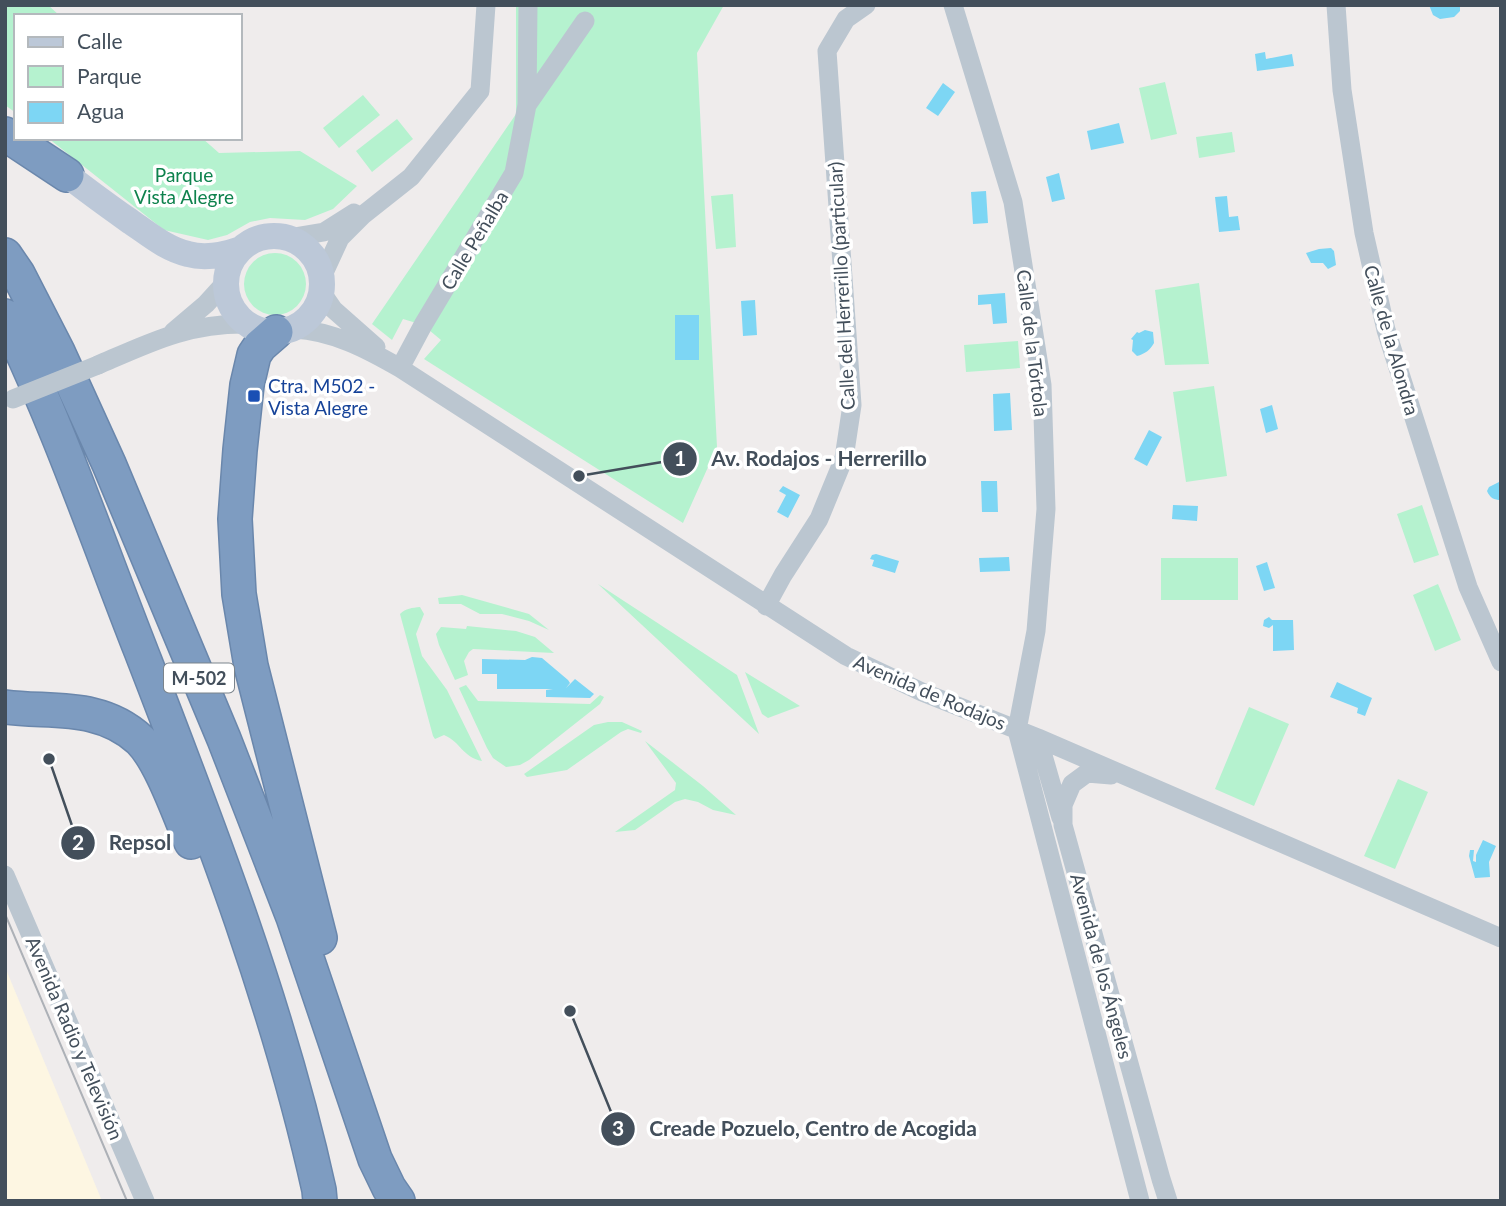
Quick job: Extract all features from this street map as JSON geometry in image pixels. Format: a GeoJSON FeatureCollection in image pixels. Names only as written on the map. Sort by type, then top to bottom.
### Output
{"type":"FeatureCollection","features":[{"type":"Feature","properties":{"kind":"highway"},"geometry":{"type":"LineString","coordinates":[[14,140],[67,175]]}},
{"type":"Feature","properties":{"kind":"highway","name":"M-502"},"geometry":{"type":"LineString","coordinates":[[5,255],[18,274],[58,352],[109,464],[224,740],[293,918],[375,1159],[397,1201]]}},
{"type":"Feature","properties":{"kind":"highway","name":"M-502"},"geometry":{"type":"LineString","coordinates":[[5,316],[37,386],[247,933],[301,1110],[320,1201]]}},
{"type":"Feature","properties":{"kind":"highway","name":"M-502"},"geometry":{"type":"LineString","coordinates":[[272,328],[254,355],[247,385],[235,519],[239,594],[251,666],[329,971],[360,1115]]}},
{"type":"Feature","properties":{"kind":"highway","name":"M-502"},"geometry":{"type":"LineString","coordinates":[[5,707],[74,712],[110,720],[140,740],[160,770],[301,1110]]}},
{"type":"Feature","properties":{"kind":"main road"},"geometry":{"type":"LineString","coordinates":[[25,140],[91,194],[170,248],[202,256],[226,254],[241,249]]}},
{"type":"Feature","properties":{"kind":"main road"},"geometry":{"type":"LineString","coordinates":[[262,238],[288,238],[298,242],[313,255],[322,285],[317,306],[310,317],[272,328],[233,310],[226,282],[229,266],[241,249],[262,238]]}},
{"type":"Feature","properties":{"kind":"street"},"geometry":{"type":"LineString","coordinates":[[322,285],[340,238],[363,215],[411,177],[480,91],[486,5]]}},
{"type":"Feature","properties":{"kind":"street","name":"Calle Peñalba"},"geometry":{"type":"LineString","coordinates":[[400,368],[514,173],[527,105],[528,5]]}},
{"type":"Feature","properties":{"kind":"street","name":"Calle del Herrerillo (particular)"},"geometry":{"type":"LineString","coordinates":[[766,606],[819,519],[844,458],[852,405],[827,51],[846,19],[866,5]]}},
{"type":"Feature","properties":{"kind":"street","name":"Calle de la Tórtola"},"geometry":{"type":"LineString","coordinates":[[953,5],[1013,202],[1042,385],[1046,509],[1037,631],[1017,730]]}},
{"type":"Feature","properties":{"kind":"street","name":"Calle de la Alondra"},"geometry":{"type":"LineString","coordinates":[[1336,5],[1342,90],[1362,220],[1386,330],[1468,587],[1501,662]]}},
{"type":"Feature","properties":{"kind":"street","name":"Calle Peñalba"},"geometry":{"type":"LineString","coordinates":[[527,105],[584,20]]}},
{"type":"Feature","properties":{"kind":"street"},"geometry":{"type":"LineString","coordinates":[[288,238],[324,232],[411,177]]}},
{"type":"Feature","properties":{"kind":"street","name":"Avenida de Rodajos"},"geometry":{"type":"LineString","coordinates":[[170,335],[206,304],[226,282]]}},
{"type":"Feature","properties":{"kind":"street","name":"Avenida de Rodajos"},"geometry":{"type":"LineString","coordinates":[[322,285],[333,309],[400,368]]}},
{"type":"Feature","properties":{"kind":"street","name":"Avenida de Rodajos"},"geometry":{"type":"LineString","coordinates":[[8,402],[170,335],[207,326],[310,330],[348,341],[400,368],[846,656],[922,692],[1038,738],[1501,938]]}},
{"type":"Feature","properties":{"kind":"street","name":"Avenida de los Ángeles"},"geometry":{"type":"LineString","coordinates":[[1017,730],[1140,1201]]}},
{"type":"Feature","properties":{"kind":"street"},"geometry":{"type":"LineString","coordinates":[[1038,738],[1063,825]]}},
{"type":"Feature","properties":{"kind":"street","name":"Avenida de los Ángeles"},"geometry":{"type":"LineString","coordinates":[[1124,775],[1087,773],[1072,784],[1063,805],[1063,825],[1168,1201]]}},
{"type":"Feature","properties":{"kind":"street","name":"Avenida Radio y Televisión"},"geometry":{"type":"LineString","coordinates":[[5,875],[145,1201]]}},
{"type":"Feature","properties":{"kind":"shaded area"},"geometry":{"type":"Polygon","coordinates":[[[5,967],[102,1201],[5,1201],[5,967]]]}},
{"type":"Feature","properties":{"kind":"green space"},"geometry":{"type":"Polygon","coordinates":[[[5,5],[48,5],[58,14],[14,14],[14,112],[5,105],[5,5]]]}},
{"type":"Feature","properties":{"kind":"green space"},"geometry":{"type":"Polygon","coordinates":[[[516,5],[724,5],[697,53],[717,447],[683,523],[424,359],[441,340],[423,325],[403,319],[392,340],[372,324],[516,114],[516,5]]]}},
{"type":"Feature","properties":{"kind":"green space"},"geometry":{"type":"Polygon","coordinates":[[[1165,82],[1177,134],[1151,140],[1139,88],[1165,82]]]}},
{"type":"Feature","properties":{"kind":"green space"},"geometry":{"type":"Polygon","coordinates":[[[363,95],[380,115],[339,148],[323,128],[363,95]]]}},
{"type":"Feature","properties":{"kind":"green space"},"geometry":{"type":"Polygon","coordinates":[[[397,119],[413,139],[372,172],[356,151],[397,119]]]}},
{"type":"Feature","properties":{"kind":"green space"},"geometry":{"type":"Polygon","coordinates":[[[1232,132],[1235,152],[1199,158],[1196,137],[1232,132]]]}},
{"type":"Feature","properties":{"kind":"green space","name":"Parque Vista Alegre"},"geometry":{"type":"Polygon","coordinates":[[[51,140],[204,140],[219,153],[300,151],[357,186],[333,209],[305,220],[270,218],[250,222],[227,235],[208,240],[164,230],[51,140]]]}},
{"type":"Feature","properties":{"kind":"green space"},"geometry":{"type":"Polygon","coordinates":[[[733,194],[736,247],[716,249],[711,196],[733,194]]]}},
{"type":"Feature","properties":{"kind":"green space"},"geometry":{"type":"Polygon","coordinates":[[[269,253],[281,253],[297,262],[304,272],[304,296],[297,306],[281,315],[269,315],[258,310],[249,301],[244,290],[244,278],[249,267],[258,258],[269,253]]]}},
{"type":"Feature","properties":{"kind":"green space"},"geometry":{"type":"Polygon","coordinates":[[[1199,283],[1209,364],[1165,365],[1155,290],[1199,283]]]}},
{"type":"Feature","properties":{"kind":"green space"},"geometry":{"type":"Polygon","coordinates":[[[1018,341],[1020,368],[966,372],[964,345],[1018,341]]]}},
{"type":"Feature","properties":{"kind":"green space"},"geometry":{"type":"Polygon","coordinates":[[[1214,386],[1227,476],[1186,482],[1173,392],[1214,386]]]}},
{"type":"Feature","properties":{"kind":"green space"},"geometry":{"type":"Polygon","coordinates":[[[1422,505],[1439,555],[1414,563],[1397,514],[1422,505]]]}},
{"type":"Feature","properties":{"kind":"green space"},"geometry":{"type":"Polygon","coordinates":[[[1161,558],[1238,558],[1238,600],[1161,600],[1161,558]]]}},
{"type":"Feature","properties":{"kind":"green space"},"geometry":{"type":"Polygon","coordinates":[[[598,584],[737,675],[759,734],[598,584]]]}},
{"type":"Feature","properties":{"kind":"green space"},"geometry":{"type":"Polygon","coordinates":[[[1438,584],[1461,640],[1435,651],[1413,595],[1438,584]]]}},
{"type":"Feature","properties":{"kind":"green space"},"geometry":{"type":"Polygon","coordinates":[[[462,595],[529,614],[549,630],[502,614],[480,614],[461,604],[439,604],[438,598],[462,595]]]}},
{"type":"Feature","properties":{"kind":"green space"},"geometry":{"type":"Polygon","coordinates":[[[420,607],[424,614],[416,634],[422,656],[447,690],[482,761],[470,756],[444,735],[435,739],[433,736],[400,614],[407,609],[420,607]]]}},
{"type":"Feature","properties":{"kind":"green space"},"geometry":{"type":"Polygon","coordinates":[[[467,626],[516,631],[535,637],[554,653],[473,649],[464,661],[468,675],[455,680],[436,634],[441,627],[466,629],[467,626]]]}},
{"type":"Feature","properties":{"kind":"green space"},"geometry":{"type":"Polygon","coordinates":[[[745,672],[800,706],[768,718],[762,714],[745,672]]]}},
{"type":"Feature","properties":{"kind":"green space"},"geometry":{"type":"Polygon","coordinates":[[[466,685],[478,701],[590,704],[600,695],[604,697],[600,704],[529,760],[520,765],[506,767],[493,758],[487,748],[459,688],[466,685]]]}},
{"type":"Feature","properties":{"kind":"green space"},"geometry":{"type":"Polygon","coordinates":[[[1249,707],[1289,724],[1254,806],[1215,789],[1249,707]]]}},
{"type":"Feature","properties":{"kind":"green space"},"geometry":{"type":"Polygon","coordinates":[[[622,722],[642,731],[641,733],[628,729],[621,732],[567,770],[527,777],[524,774],[594,725],[622,722]]]}},
{"type":"Feature","properties":{"kind":"green space"},"geometry":{"type":"Polygon","coordinates":[[[645,741],[736,815],[713,810],[685,799],[675,802],[635,830],[615,832],[675,790],[676,783],[645,741]]]}},
{"type":"Feature","properties":{"kind":"green space"},"geometry":{"type":"Polygon","coordinates":[[[1398,779],[1428,792],[1395,869],[1364,856],[1398,779]]]}},
{"type":"Feature","properties":{"kind":"water"},"geometry":{"type":"Polygon","coordinates":[[[1429,5],[1460,5],[1460,11],[1454,17],[1440,19],[1433,15],[1429,5]]]}},
{"type":"Feature","properties":{"kind":"water"},"geometry":{"type":"Polygon","coordinates":[[[1265,52],[1266,59],[1292,54],[1294,66],[1257,71],[1255,54],[1265,52]]]}},
{"type":"Feature","properties":{"kind":"water"},"geometry":{"type":"Polygon","coordinates":[[[943,83],[955,92],[938,116],[926,108],[943,83]]]}},
{"type":"Feature","properties":{"kind":"water"},"geometry":{"type":"Polygon","coordinates":[[[1119,123],[1124,143],[1091,150],[1087,131],[1119,123]]]}},
{"type":"Feature","properties":{"kind":"water"},"geometry":{"type":"Polygon","coordinates":[[[1059,173],[1065,199],[1052,202],[1046,177],[1059,173]]]}},
{"type":"Feature","properties":{"kind":"water"},"geometry":{"type":"Polygon","coordinates":[[[986,191],[988,223],[973,224],[971,192],[986,191]]]}},
{"type":"Feature","properties":{"kind":"water"},"geometry":{"type":"Polygon","coordinates":[[[1227,196],[1229,217],[1238,216],[1240,230],[1219,232],[1215,197],[1227,196]]]}},
{"type":"Feature","properties":{"kind":"water"},"geometry":{"type":"Polygon","coordinates":[[[1331,248],[1336,265],[1328,269],[1323,263],[1311,263],[1306,253],[1319,249],[1331,248]]]}},
{"type":"Feature","properties":{"kind":"water"},"geometry":{"type":"Polygon","coordinates":[[[1005,293],[1007,323],[993,324],[991,304],[978,305],[978,295],[1005,293]]]}},
{"type":"Feature","properties":{"kind":"water"},"geometry":{"type":"Polygon","coordinates":[[[755,300],[757,335],[743,336],[741,301],[755,300]]]}},
{"type":"Feature","properties":{"kind":"water"},"geometry":{"type":"Polygon","coordinates":[[[675,315],[699,315],[699,360],[675,360],[675,315]]]}},
{"type":"Feature","properties":{"kind":"water"},"geometry":{"type":"Polygon","coordinates":[[[1137,332],[1153,332],[1154,343],[1151,348],[1137,356],[1132,351],[1131,339],[1137,332]]]}},
{"type":"Feature","properties":{"kind":"water"},"geometry":{"type":"Polygon","coordinates":[[[1010,393],[1012,430],[994,431],[993,394],[1010,393]]]}},
{"type":"Feature","properties":{"kind":"water"},"geometry":{"type":"Polygon","coordinates":[[[1272,405],[1278,429],[1266,433],[1260,409],[1272,405]]]}},
{"type":"Feature","properties":{"kind":"water"},"geometry":{"type":"Polygon","coordinates":[[[1149,430],[1162,437],[1147,466],[1134,459],[1149,430]]]}},
{"type":"Feature","properties":{"kind":"water"},"geometry":{"type":"Polygon","coordinates":[[[981,481],[997,481],[998,512],[982,512],[981,481]]]}},
{"type":"Feature","properties":{"kind":"water"},"geometry":{"type":"Polygon","coordinates":[[[1501,481],[1501,500],[1494,499],[1487,491],[1501,481]]]}},
{"type":"Feature","properties":{"kind":"water"},"geometry":{"type":"Polygon","coordinates":[[[783,486],[800,495],[788,518],[777,512],[786,495],[779,491],[783,486]]]}},
{"type":"Feature","properties":{"kind":"water"},"geometry":{"type":"Polygon","coordinates":[[[1173,505],[1198,506],[1197,521],[1172,519],[1173,505]]]}},
{"type":"Feature","properties":{"kind":"water"},"geometry":{"type":"Polygon","coordinates":[[[876,554],[899,561],[895,573],[872,566],[874,560],[870,559],[876,554]]]}},
{"type":"Feature","properties":{"kind":"water"},"geometry":{"type":"Polygon","coordinates":[[[1009,557],[1010,571],[980,572],[979,558],[1009,557]]]}},
{"type":"Feature","properties":{"kind":"water"},"geometry":{"type":"Polygon","coordinates":[[[1267,562],[1275,588],[1264,591],[1256,566],[1267,562]]]}},
{"type":"Feature","properties":{"kind":"water"},"geometry":{"type":"Polygon","coordinates":[[[1269,617],[1272,620],[1293,620],[1294,650],[1273,651],[1273,625],[1269,628],[1263,626],[1264,620],[1269,617]]]}},
{"type":"Feature","properties":{"kind":"water"},"geometry":{"type":"Polygon","coordinates":[[[532,657],[542,658],[568,680],[570,683],[566,688],[575,679],[594,694],[590,698],[546,697],[546,690],[553,689],[497,689],[497,674],[482,674],[482,659],[525,660],[532,657]]]}},
{"type":"Feature","properties":{"kind":"water"},"geometry":{"type":"Polygon","coordinates":[[[1337,682],[1372,698],[1365,716],[1357,713],[1358,708],[1330,697],[1337,682]]]}},
{"type":"Feature","properties":{"kind":"water"},"geometry":{"type":"Polygon","coordinates":[[[1483,840],[1496,846],[1489,862],[1490,877],[1475,878],[1470,850],[1474,850],[1473,861],[1476,862],[1476,855],[1483,840]]]}},
{"type":"Feature","properties":{"kind":"tram line"},"geometry":{"type":"LineString","coordinates":[[5,914],[127,1201]]}},
{"type":"Feature","properties":{"kind":"place","name":"Ctra. M502 - Vista Alegre"},"geometry":{"type":"Point","coordinates":[254,396]}},
{"type":"Feature","properties":{"kind":"place","name":"Av. Rodajos - Herrerillo"},"geometry":{"type":"Point","coordinates":[579,476]}},
{"type":"Feature","properties":{"kind":"place","name":"Repsol"},"geometry":{"type":"Point","coordinates":[49,759]}},
{"type":"Feature","properties":{"kind":"place","name":"Creade Pozuelo, Centro de Acogida"},"geometry":{"type":"Point","coordinates":[570,1011]}}]}
